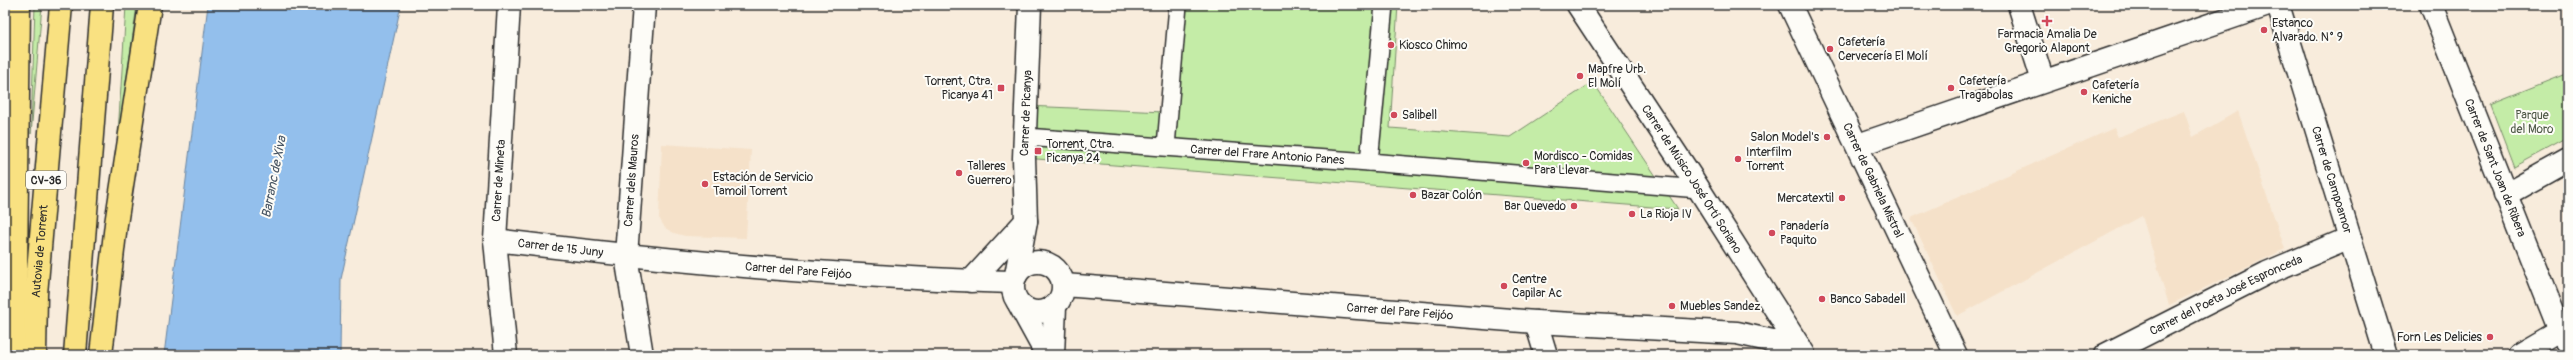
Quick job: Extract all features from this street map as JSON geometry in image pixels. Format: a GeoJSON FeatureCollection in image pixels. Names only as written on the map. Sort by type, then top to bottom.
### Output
{"type":"FeatureCollection","features":[{"type":"Feature","properties":{"kind":"highway"},"geometry":{"type":"LineString","coordinates":[[15,355],[19,5]]}},
{"type":"Feature","properties":{"kind":"highway","name":"Autovia de Torrent"},"geometry":{"type":"LineString","coordinates":[[35,355],[36,294],[61,5]]}},
{"type":"Feature","properties":{"kind":"highway"},"geometry":{"type":"LineString","coordinates":[[75,355],[102,5]]}},
{"type":"Feature","properties":{"kind":"highway"},"geometry":{"type":"LineString","coordinates":[[101,355],[116,224],[150,5]]}},
{"type":"Feature","properties":{"kind":"street","name":"Carrer de Mineta"},"geometry":{"type":"LineString","coordinates":[[506,355],[495,240],[509,5]]}},
{"type":"Feature","properties":{"kind":"street","name":"Carrer dels Mauros"},"geometry":{"type":"LineString","coordinates":[[642,355],[626,256],[644,5]]}},
{"type":"Feature","properties":{"kind":"street","name":"Carrer de Picanya"},"geometry":{"type":"LineString","coordinates":[[1014,279],[1026,221],[1026,137],[1030,5]]}},
{"type":"Feature","properties":{"kind":"street"},"geometry":{"type":"LineString","coordinates":[[1166,146],[1178,5]]}},
{"type":"Feature","properties":{"kind":"street"},"geometry":{"type":"LineString","coordinates":[[1369,162],[1384,5]]}},
{"type":"Feature","properties":{"kind":"street","name":"Carrer de Músico José Ortí Soriano"},"geometry":{"type":"LineString","coordinates":[[1578,5],[1699,189],[1802,351]]}},
{"type":"Feature","properties":{"kind":"street","name":"Carrer de Gabriela Mistral"},"geometry":{"type":"LineString","coordinates":[[1790,5],[1956,355]]}},
{"type":"Feature","properties":{"kind":"street"},"geometry":{"type":"LineString","coordinates":[[2019,5],[2043,81]]}},
{"type":"Feature","properties":{"kind":"street"},"geometry":{"type":"LineString","coordinates":[[1858,146],[2043,81],[2268,5]]}},
{"type":"Feature","properties":{"kind":"street","name":"Carrer de Campoamor"},"geometry":{"type":"LineString","coordinates":[[2278,5],[2386,355]]}},
{"type":"Feature","properties":{"kind":"street","name":"Carrer de Sant Joan de Ribera"},"geometry":{"type":"LineString","coordinates":[[2430,5],[2505,194],[2565,334]]}},
{"type":"Feature","properties":{"kind":"street","name":"Carrer del Frare Antonio Panes"},"geometry":{"type":"LineString","coordinates":[[1026,137],[1166,146],[1699,189]]}},
{"type":"Feature","properties":{"kind":"street"},"geometry":{"type":"LineString","coordinates":[[2505,194],[2568,160]]}},
{"type":"Feature","properties":{"kind":"street","name":"Carrer de Picanya"},"geometry":{"type":"LineString","coordinates":[[1026,221],[1043,262]]}},
{"type":"Feature","properties":{"kind":"street"},"geometry":{"type":"LineString","coordinates":[[971,281],[1026,221]]}},
{"type":"Feature","properties":{"kind":"street","name":"Carrer del Poeta José Espronceda"},"geometry":{"type":"LineString","coordinates":[[2105,355],[2267,273],[2350,238]]}},
{"type":"Feature","properties":{"kind":"street","name":"Carrer de 15 Juny"},"geometry":{"type":"LineString","coordinates":[[495,240],[626,256]]}},
{"type":"Feature","properties":{"kind":"street","name":"Carrer del Pare Feijóo"},"geometry":{"type":"LineString","coordinates":[[626,256],[971,281],[1014,279]]}},
{"type":"Feature","properties":{"kind":"street"},"geometry":{"type":"LineString","coordinates":[[1047,355],[1015,298],[1014,279],[1026,264],[1043,262],[1057,270],[1064,284],[1063,293],[1055,306],[1053,355]]}},
{"type":"Feature","properties":{"kind":"street","name":"Carrer del Pare Feijóo"},"geometry":{"type":"LineString","coordinates":[[1064,284],[1536,322],[1737,333],[1802,351]]}},
{"type":"Feature","properties":{"kind":"street"},"geometry":{"type":"LineString","coordinates":[[1019,304],[1033,311],[1041,312],[1055,306]]}},
{"type":"Feature","properties":{"kind":"street","name":"Carrer del Pare Feijóo"},"geometry":{"type":"LineString","coordinates":[[1737,333],[1779,316]]}},
{"type":"Feature","properties":{"kind":"street"},"geometry":{"type":"LineString","coordinates":[[1536,322],[1546,355]]}},
{"type":"Feature","properties":{"kind":"street"},"geometry":{"type":"LineString","coordinates":[[2519,355],[2565,334]]}},
{"type":"Feature","properties":{"kind":"shaded area"},"geometry":{"type":"Polygon","coordinates":[[[2184,111],[2193,137],[2238,111],[2285,249],[2169,305],[2142,216],[1957,316],[1911,218],[2114,128],[2118,137],[2184,111]]]}},
{"type":"Feature","properties":{"kind":"shaded area","name":"Estación de Servicio Tamoil Torrent"},"geometry":{"type":"Polygon","coordinates":[[[662,144],[751,150],[746,238],[685,236],[674,233],[665,228],[659,218],[662,144]]]}},
{"type":"Feature","properties":{"kind":"green space"},"geometry":{"type":"Polygon","coordinates":[[[35,5],[42,5],[31,134],[35,5]]]}},
{"type":"Feature","properties":{"kind":"green space"},"geometry":{"type":"Polygon","coordinates":[[[126,5],[137,5],[117,150],[125,22],[126,5]]]}},
{"type":"Feature","properties":{"kind":"green space"},"geometry":{"type":"Polygon","coordinates":[[[1172,5],[1398,5],[1390,128],[1510,137],[1593,82],[1678,209],[1024,158],[1026,106],[1164,112],[1172,5]]]}},
{"type":"Feature","properties":{"kind":"green space","name":"Parque del Moro"},"geometry":{"type":"Polygon","coordinates":[[[2568,73],[2568,138],[2514,167],[2490,104],[2568,73]]]}},
{"type":"Feature","properties":{"kind":"water","name":"Barranc de Xiva"},"geometry":{"type":"Polygon","coordinates":[[[208,5],[401,5],[341,279],[340,355],[164,355],[208,5]]]}},
{"type":"Feature","properties":{"kind":"place","name":"Farmacia Amalia De Gregorio Alapont"},"geometry":{"type":"Point","coordinates":[2047,21]}},
{"type":"Feature","properties":{"kind":"place","name":"Estanco Alvarado. N° 9"},"geometry":{"type":"Point","coordinates":[2264,30]}},
{"type":"Feature","properties":{"kind":"place","name":"Kiosco Chimo"},"geometry":{"type":"Point","coordinates":[1391,45]}},
{"type":"Feature","properties":{"kind":"place","name":"Cafetería Cervecería El Molí"},"geometry":{"type":"Point","coordinates":[1830,49]}},
{"type":"Feature","properties":{"kind":"place","name":"Mapfre Urb. El Molí"},"geometry":{"type":"Point","coordinates":[1580,76]}},
{"type":"Feature","properties":{"kind":"place","name":"Torrent, Ctra. Picanya 41"},"geometry":{"type":"Point","coordinates":[1001,88]}},
{"type":"Feature","properties":{"kind":"place","name":"Cafetería Tragabolas"},"geometry":{"type":"Point","coordinates":[1951,88]}},
{"type":"Feature","properties":{"kind":"place","name":"Cafetería Keniche"},"geometry":{"type":"Point","coordinates":[2084,92]}},
{"type":"Feature","properties":{"kind":"place","name":"Salibell"},"geometry":{"type":"Point","coordinates":[1394,115]}},
{"type":"Feature","properties":{"kind":"place","name":"Salon Model's"},"geometry":{"type":"Point","coordinates":[1827,137]}},
{"type":"Feature","properties":{"kind":"place","name":"Torrent, Ctra. Picanya 24"},"geometry":{"type":"Point","coordinates":[1038,151]}},
{"type":"Feature","properties":{"kind":"place","name":"Interfilm Torrent"},"geometry":{"type":"Point","coordinates":[1738,159]}},
{"type":"Feature","properties":{"kind":"place","name":"Mordisco - Comidas Para Llevar"},"geometry":{"type":"Point","coordinates":[1526,163]}},
{"type":"Feature","properties":{"kind":"place","name":"Talleres Guerrero"},"geometry":{"type":"Point","coordinates":[959,173]}},
{"type":"Feature","properties":{"kind":"place","name":"Estación de Servicio Tamoil Torrent"},"geometry":{"type":"Point","coordinates":[705,184]}},
{"type":"Feature","properties":{"kind":"place","name":"Bazar Colón"},"geometry":{"type":"Point","coordinates":[1413,195]}},
{"type":"Feature","properties":{"kind":"place","name":"Mercatextil"},"geometry":{"type":"Point","coordinates":[1842,198]}},
{"type":"Feature","properties":{"kind":"place","name":"Bar Quevedo"},"geometry":{"type":"Point","coordinates":[1574,206]}},
{"type":"Feature","properties":{"kind":"place","name":"La Rioja IV"},"geometry":{"type":"Point","coordinates":[1632,214]}},
{"type":"Feature","properties":{"kind":"place","name":"Panadería Paquito"},"geometry":{"type":"Point","coordinates":[1772,233]}},
{"type":"Feature","properties":{"kind":"place","name":"Centre Capilar Ac"},"geometry":{"type":"Point","coordinates":[1504,286]}},
{"type":"Feature","properties":{"kind":"place","name":"Banco Sabadell"},"geometry":{"type":"Point","coordinates":[1822,299]}},
{"type":"Feature","properties":{"kind":"place","name":"Muebles Sandez"},"geometry":{"type":"Point","coordinates":[1672,306]}},
{"type":"Feature","properties":{"kind":"place","name":"Forn Les Delicies"},"geometry":{"type":"Point","coordinates":[2490,337]}}]}
